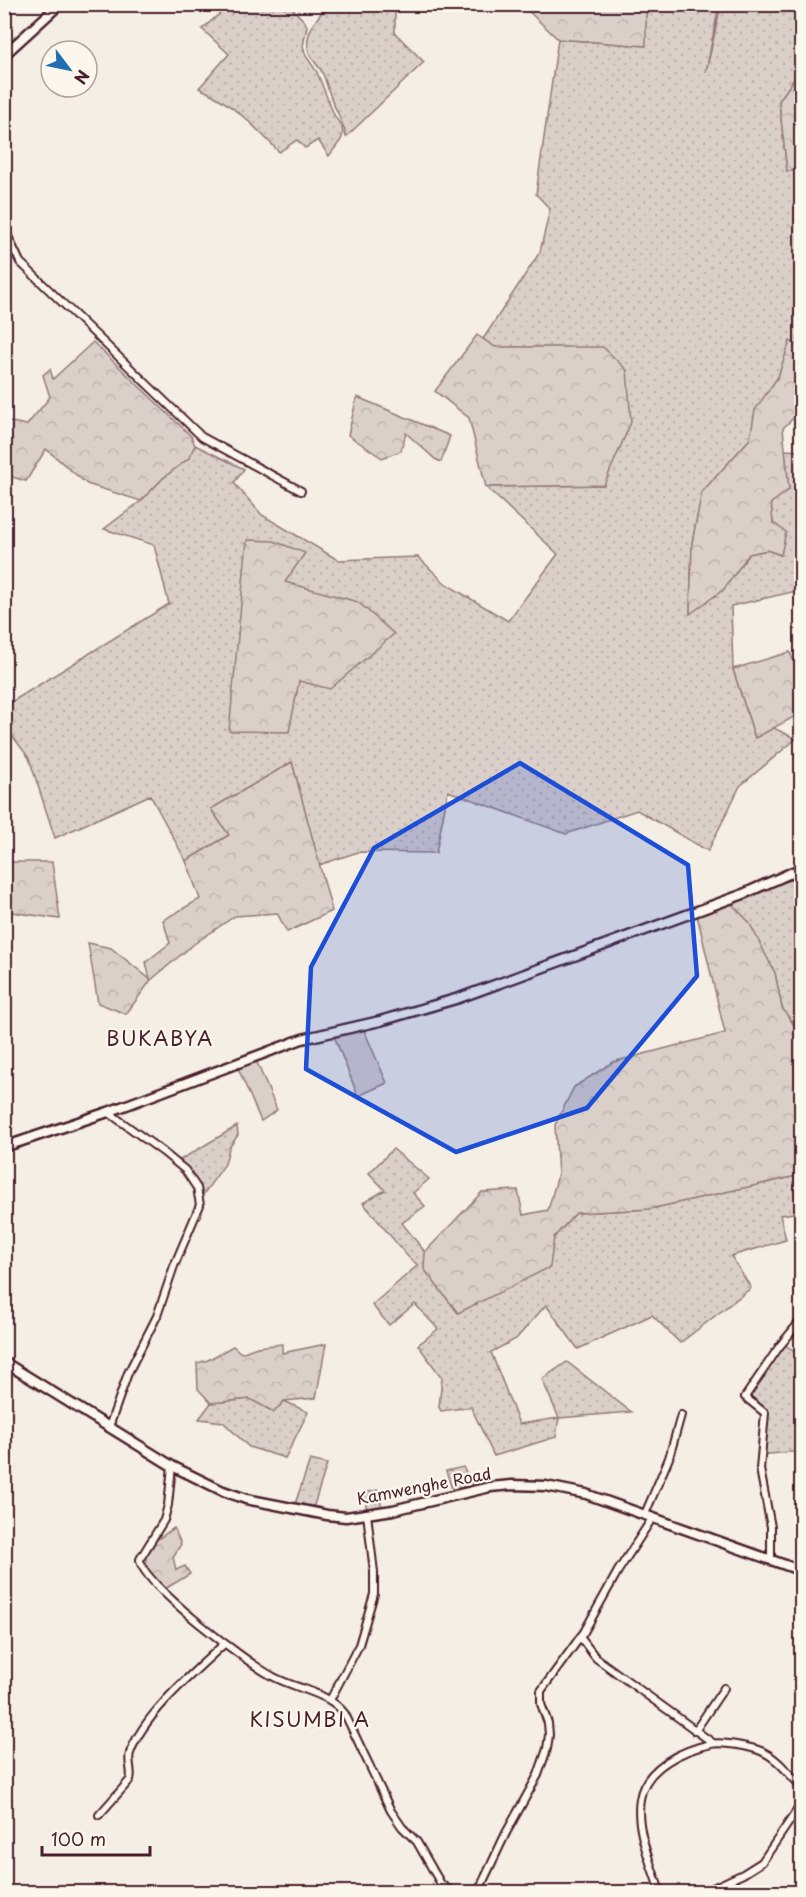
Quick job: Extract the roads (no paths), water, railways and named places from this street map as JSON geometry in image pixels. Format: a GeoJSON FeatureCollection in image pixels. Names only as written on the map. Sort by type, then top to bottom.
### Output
{"type":"FeatureCollection","features":[{"type":"Feature","properties":{"kind":"street"},"geometry":{"type":"LineString","coordinates":[[4,56],[60,4]]}},
{"type":"Feature","properties":{"kind":"street"},"geometry":{"type":"LineString","coordinates":[[4,228],[20,262],[202,437],[301,491]]}},
{"type":"Feature","properties":{"kind":"street"},"geometry":{"type":"LineString","coordinates":[[4,1148],[108,1112],[302,1039],[380,1021],[459,998],[719,903],[801,868]]}},
{"type":"Feature","properties":{"kind":"street"},"geometry":{"type":"LineString","coordinates":[[108,1112],[185,1170],[197,1188],[200,1205],[174,1266],[157,1316],[128,1373],[109,1427]]}},
{"type":"Feature","properties":{"kind":"street"},"geometry":{"type":"LineString","coordinates":[[771,1560],[771,1527],[760,1469],[765,1413],[745,1397],[801,1319]]}},
{"type":"Feature","properties":{"kind":"street","name":"Kamwenghe Road"},"geometry":{"type":"LineString","coordinates":[[4,1362],[172,1466],[223,1491],[256,1502],[346,1517],[490,1487],[546,1486],[586,1494],[801,1571]]}},
{"type":"Feature","properties":{"kind":"street"},"geometry":{"type":"LineString","coordinates":[[478,1893],[506,1833],[538,1775],[547,1749],[548,1723],[541,1704],[541,1691],[580,1637],[649,1515],[681,1415]]}},
{"type":"Feature","properties":{"kind":"street"},"geometry":{"type":"LineString","coordinates":[[172,1466],[164,1521],[140,1559],[140,1564],[159,1587],[250,1664],[275,1678],[340,1706],[391,1811],[402,1827],[417,1842],[441,1884],[452,1893]]}},
{"type":"Feature","properties":{"kind":"street"},"geometry":{"type":"LineString","coordinates":[[330,1700],[359,1645],[374,1594],[374,1572],[367,1514]]}},
{"type":"Feature","properties":{"kind":"street"},"geometry":{"type":"LineString","coordinates":[[580,1637],[596,1658],[652,1696],[695,1731],[713,1743],[762,1751],[780,1764],[801,1787]]}},
{"type":"Feature","properties":{"kind":"street"},"geometry":{"type":"LineString","coordinates":[[99,1815],[130,1780],[132,1773],[130,1753],[147,1724],[168,1698],[224,1644]]}},
{"type":"Feature","properties":{"kind":"street"},"geometry":{"type":"LineString","coordinates":[[695,1731],[724,1688]]}},
{"type":"Feature","properties":{"kind":"street"},"geometry":{"type":"LineString","coordinates":[[660,1893],[652,1871],[639,1817],[640,1798],[644,1786],[666,1760],[713,1743]]}},
{"type":"Feature","properties":{"kind":"street"},"geometry":{"type":"LineString","coordinates":[[705,1893],[762,1862],[801,1803]]}},
{"type":"Feature","properties":{"kind":"district","name":"BUKABYA"},"geometry":{"type":"Point","coordinates":[160,1039]}},
{"type":"Feature","properties":{"kind":"district","name":"KISUMBI A"},"geometry":{"type":"Point","coordinates":[310,1720]}}]}
